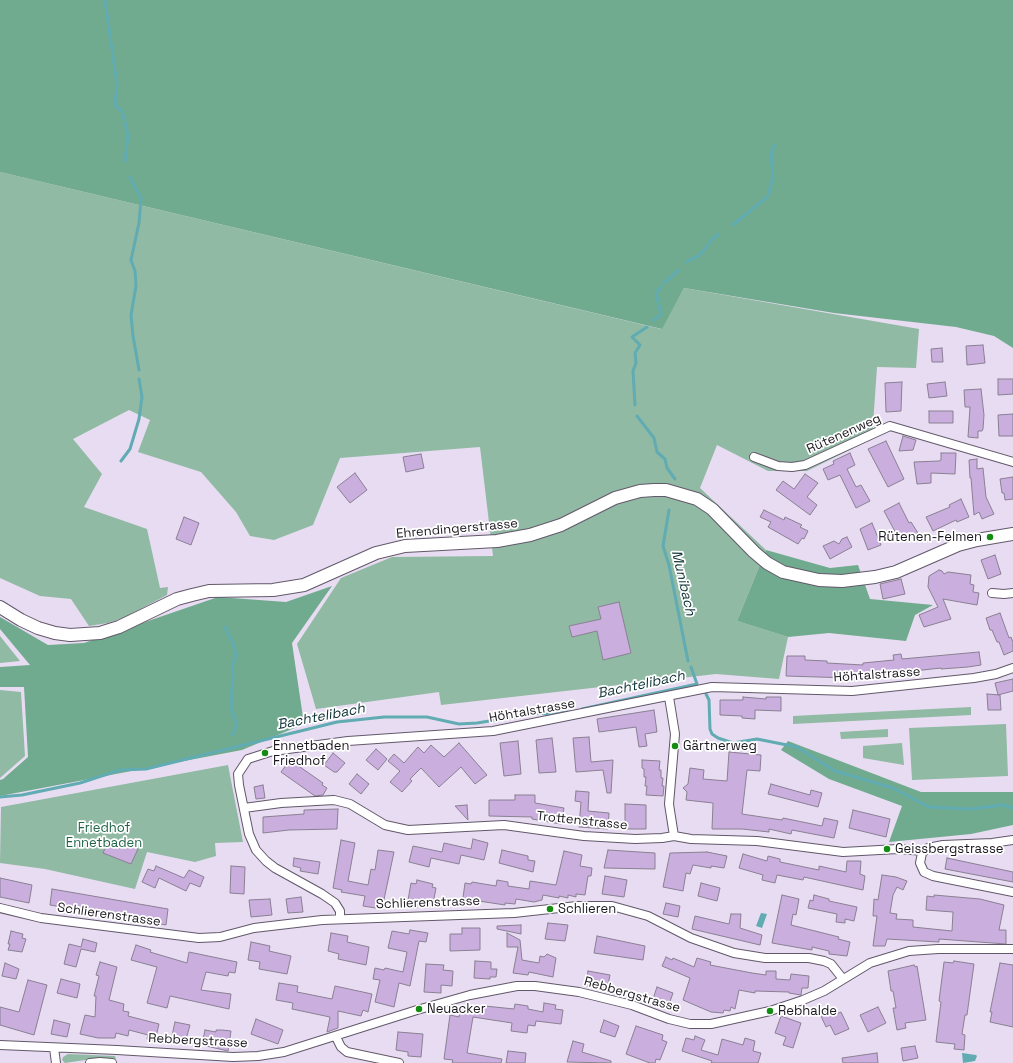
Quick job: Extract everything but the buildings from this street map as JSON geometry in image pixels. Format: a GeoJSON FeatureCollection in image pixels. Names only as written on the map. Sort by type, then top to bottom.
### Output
{"type":"FeatureCollection","features":[{"type":"Feature","properties":{"kind":"main road","name":"Ehrendingerstrasse"},"geometry":{"type":"LineString","coordinates":[[0,607],[21,620],[55,633],[77,635],[100,633],[120,627],[177,600],[192,595],[215,590],[273,590],[304,585],[376,554],[405,546],[497,541],[530,536],[561,525],[616,498],[640,491],[666,490],[697,499],[712,509],[754,552],[767,563],[783,572],[819,580],[842,581],[875,577],[908,568],[971,541],[990,536],[1013,534]]}},
{"type":"Feature","properties":{"kind":"street","name":"Rütenenweg"},"geometry":{"type":"LineString","coordinates":[[754,457],[774,466],[792,467],[805,465],[890,426],[1013,462]]}},
{"type":"Feature","properties":{"kind":"street"},"geometry":{"type":"LineString","coordinates":[[992,593],[1013,593]]}},
{"type":"Feature","properties":{"kind":"street","name":"Höhtalstrasse"},"geometry":{"type":"LineString","coordinates":[[244,808],[238,774],[245,761],[252,757],[273,751],[341,742],[493,731],[670,697],[712,687],[852,691],[974,678],[996,674],[1013,668]]}},
{"type":"Feature","properties":{"kind":"street"},"geometry":{"type":"LineString","coordinates":[[670,697],[675,734],[669,804],[674,836]]}},
{"type":"Feature","properties":{"kind":"street","name":"Trottenstrasse"},"geometry":{"type":"LineString","coordinates":[[244,808],[281,803],[334,800],[350,804],[385,825],[408,830],[504,825],[584,836],[635,839],[674,836],[691,839],[757,841],[843,852],[898,849],[924,852]]}},
{"type":"Feature","properties":{"kind":"street"},"geometry":{"type":"LineString","coordinates":[[244,808],[249,834],[261,856],[275,868],[322,894],[335,903],[340,911],[340,918]]}},
{"type":"Feature","properties":{"kind":"street"},"geometry":{"type":"LineString","coordinates":[[1013,840],[992,843],[943,845],[928,848],[921,856],[920,863],[924,872],[930,875],[1013,892]]}},
{"type":"Feature","properties":{"kind":"street","name":"Schlierenstrasse"},"geometry":{"type":"LineString","coordinates":[[0,908],[54,920],[199,938],[220,937],[254,928],[340,918],[514,913],[577,906],[612,906],[648,916],[691,938],[734,953],[765,958],[809,958],[824,961],[831,964],[843,979]]}},
{"type":"Feature","properties":{"kind":"street","name":"Rebbergstrasse"},"geometry":{"type":"LineString","coordinates":[[0,1045],[124,1050],[233,1057],[284,1052],[336,1037],[417,1010],[477,994],[517,986],[535,986],[579,992],[632,1005],[669,1019],[700,1024],[723,1022],[774,1010],[814,995],[870,963],[909,951],[938,949],[1013,949]]}},
{"type":"Feature","properties":{"kind":"street"},"geometry":{"type":"LineString","coordinates":[[336,1037],[341,1047],[347,1052],[399,1063]]}},
{"type":"Feature","properties":{"kind":"street"},"geometry":{"type":"LineString","coordinates":[[54,1048],[56,1063]]}},
{"type":"Feature","properties":{"kind":"street"},"geometry":{"type":"LineString","coordinates":[[90,1063],[112,1063]]}},
{"type":"Feature","properties":{"kind":"green space"},"geometry":{"type":"Polygon","coordinates":[[[0,172],[661,329],[684,288],[919,329],[916,368],[877,367],[872,439],[807,471],[768,471],[717,445],[700,488],[766,550],[737,621],[788,637],[779,679],[716,674],[441,705],[439,692],[316,709],[297,644],[341,578],[392,557],[493,556],[480,447],[340,458],[313,525],[274,540],[250,536],[236,512],[201,472],[138,452],[150,420],[129,410],[73,439],[102,474],[84,507],[147,529],[160,588],[168,587],[167,595],[123,618],[108,623],[89,626],[71,599],[40,596],[0,578],[0,172]]]}},
{"type":"Feature","properties":{"kind":"green space"},"geometry":{"type":"Polygon","coordinates":[[[0,636],[20,661],[0,663],[0,636]]]}},
{"type":"Feature","properties":{"kind":"green space"},"geometry":{"type":"Polygon","coordinates":[[[0,690],[21,692],[25,756],[0,778],[0,690]]]}},
{"type":"Feature","properties":{"kind":"green space"},"geometry":{"type":"Polygon","coordinates":[[[971,707],[971,715],[793,724],[793,716],[971,707]]]}},
{"type":"Feature","properties":{"kind":"green space"},"geometry":{"type":"Polygon","coordinates":[[[1006,724],[1008,776],[912,780],[909,728],[1006,724]]]}},
{"type":"Feature","properties":{"kind":"green space"},"geometry":{"type":"Polygon","coordinates":[[[888,729],[888,737],[841,739],[840,732],[888,729]]]}},
{"type":"Feature","properties":{"kind":"green space"},"geometry":{"type":"Polygon","coordinates":[[[902,743],[904,765],[863,758],[863,746],[902,743]]]}},
{"type":"Feature","properties":{"kind":"green space","name":"Friedhof Ennetbaden"},"geometry":{"type":"Polygon","coordinates":[[[228,765],[243,842],[215,843],[216,856],[195,862],[147,852],[135,889],[45,869],[0,863],[1,807],[228,765]]]}},
{"type":"Feature","properties":{"kind":"green space"},"geometry":{"type":"Polygon","coordinates":[[[68,1054],[115,1056],[116,1059],[99,1058],[65,1063],[62,1060],[63,1057],[68,1054]]]}},
{"type":"Feature","properties":{"kind":"shaded area"},"geometry":{"type":"Polygon","coordinates":[[[0,0],[1013,0],[1013,348],[994,336],[956,327],[834,313],[684,288],[662,329],[0,172],[0,0]]]}},
{"type":"Feature","properties":{"kind":"shaded area"},"geometry":{"type":"Polygon","coordinates":[[[766,550],[830,568],[858,565],[870,599],[933,605],[915,615],[906,641],[829,633],[788,637],[737,621],[766,550]]]}},
{"type":"Feature","properties":{"kind":"shaded area"},"geometry":{"type":"Polygon","coordinates":[[[332,586],[292,643],[304,724],[242,750],[0,796],[0,780],[28,757],[24,687],[0,687],[0,667],[30,665],[0,629],[0,617],[48,645],[84,643],[218,597],[286,602],[332,586]]]}},
{"type":"Feature","properties":{"kind":"shaded area"},"geometry":{"type":"Polygon","coordinates":[[[788,741],[921,792],[1013,792],[1013,825],[971,834],[889,842],[902,806],[829,779],[781,750],[788,741]]]}},
{"type":"Feature","properties":{"kind":"shaded area"},"geometry":{"type":"Polygon","coordinates":[[[761,913],[767,914],[762,928],[756,926],[761,913]]]}},
{"type":"Feature","properties":{"kind":"shaded area"},"geometry":{"type":"Polygon","coordinates":[[[962,1053],[977,1056],[975,1061],[963,1063],[962,1053]]]}},
{"type":"Feature","properties":{"kind":"waterway"},"geometry":{"type":"LineString","coordinates":[[105,0],[117,84],[115,106],[122,111],[128,135],[125,161]]}},
{"type":"Feature","properties":{"kind":"waterway","name":"Munibach"},"geometry":{"type":"LineString","coordinates":[[733,225],[768,196],[773,177],[771,153],[775,145]]}},
{"type":"Feature","properties":{"kind":"waterway"},"geometry":{"type":"LineString","coordinates":[[130,177],[141,198],[139,223],[131,260],[135,271],[136,286],[131,315],[139,370]]}},
{"type":"Feature","properties":{"kind":"waterway","name":"Munibach"},"geometry":{"type":"LineString","coordinates":[[686,262],[698,256],[711,240],[719,234]]}},
{"type":"Feature","properties":{"kind":"waterway","name":"Munibach"},"geometry":{"type":"LineString","coordinates":[[664,283],[679,270]]}},
{"type":"Feature","properties":{"kind":"waterway","name":"Munibach"},"geometry":{"type":"LineString","coordinates":[[654,320],[661,314],[656,293],[661,287]]}},
{"type":"Feature","properties":{"kind":"waterway","name":"Munibach"},"geometry":{"type":"LineString","coordinates":[[635,405],[633,371],[636,363],[635,353],[640,345],[632,337],[647,327]]}},
{"type":"Feature","properties":{"kind":"waterway"},"geometry":{"type":"LineString","coordinates":[[121,461],[130,449],[139,419],[142,397],[139,379]]}},
{"type":"Feature","properties":{"kind":"waterway","name":"Munibach"},"geometry":{"type":"LineString","coordinates":[[637,416],[654,438],[657,452],[665,459],[667,468],[675,479]]}},
{"type":"Feature","properties":{"kind":"waterway","name":"Munibach"},"geometry":{"type":"LineString","coordinates":[[669,510],[663,546],[669,565],[688,661]]}},
{"type":"Feature","properties":{"kind":"waterway"},"geometry":{"type":"LineString","coordinates":[[225,627],[233,643],[236,655],[232,666],[231,709],[237,725],[232,735]]}},
{"type":"Feature","properties":{"kind":"waterway","name":"Bachtelibach"},"geometry":{"type":"LineString","coordinates":[[582,709],[697,684],[691,667]]}},
{"type":"Feature","properties":{"kind":"waterway","name":"Bachtelibach"},"geometry":{"type":"LineString","coordinates":[[706,694],[709,700],[710,729],[712,734],[718,738],[733,743],[757,739],[797,747],[835,771],[893,788],[929,807],[970,809],[1003,805],[1013,808]]}},
{"type":"Feature","properties":{"kind":"waterway","name":"Bachtelibach"},"geometry":{"type":"LineString","coordinates":[[0,797],[22,795],[80,783],[120,770],[146,769],[337,722],[384,717],[427,717],[459,724],[477,723],[539,713],[552,715],[567,712]]}},
{"type":"Feature","properties":{"kind":"place","name":"Rütenen-Felmen"},"geometry":{"type":"Point","coordinates":[990,537]}},
{"type":"Feature","properties":{"kind":"place","name":"Gärtnerweg"},"geometry":{"type":"Point","coordinates":[675,746]}},
{"type":"Feature","properties":{"kind":"place","name":"Ennetbaden Friedhof"},"geometry":{"type":"Point","coordinates":[265,753]}},
{"type":"Feature","properties":{"kind":"place","name":"Geissbergstrasse"},"geometry":{"type":"Point","coordinates":[887,849]}},
{"type":"Feature","properties":{"kind":"place","name":"Schlieren"},"geometry":{"type":"Point","coordinates":[550,909]}},
{"type":"Feature","properties":{"kind":"place","name":"Neuacker"},"geometry":{"type":"Point","coordinates":[419,1009]}},
{"type":"Feature","properties":{"kind":"place","name":"Rebhalde"},"geometry":{"type":"Point","coordinates":[770,1011]}}]}
